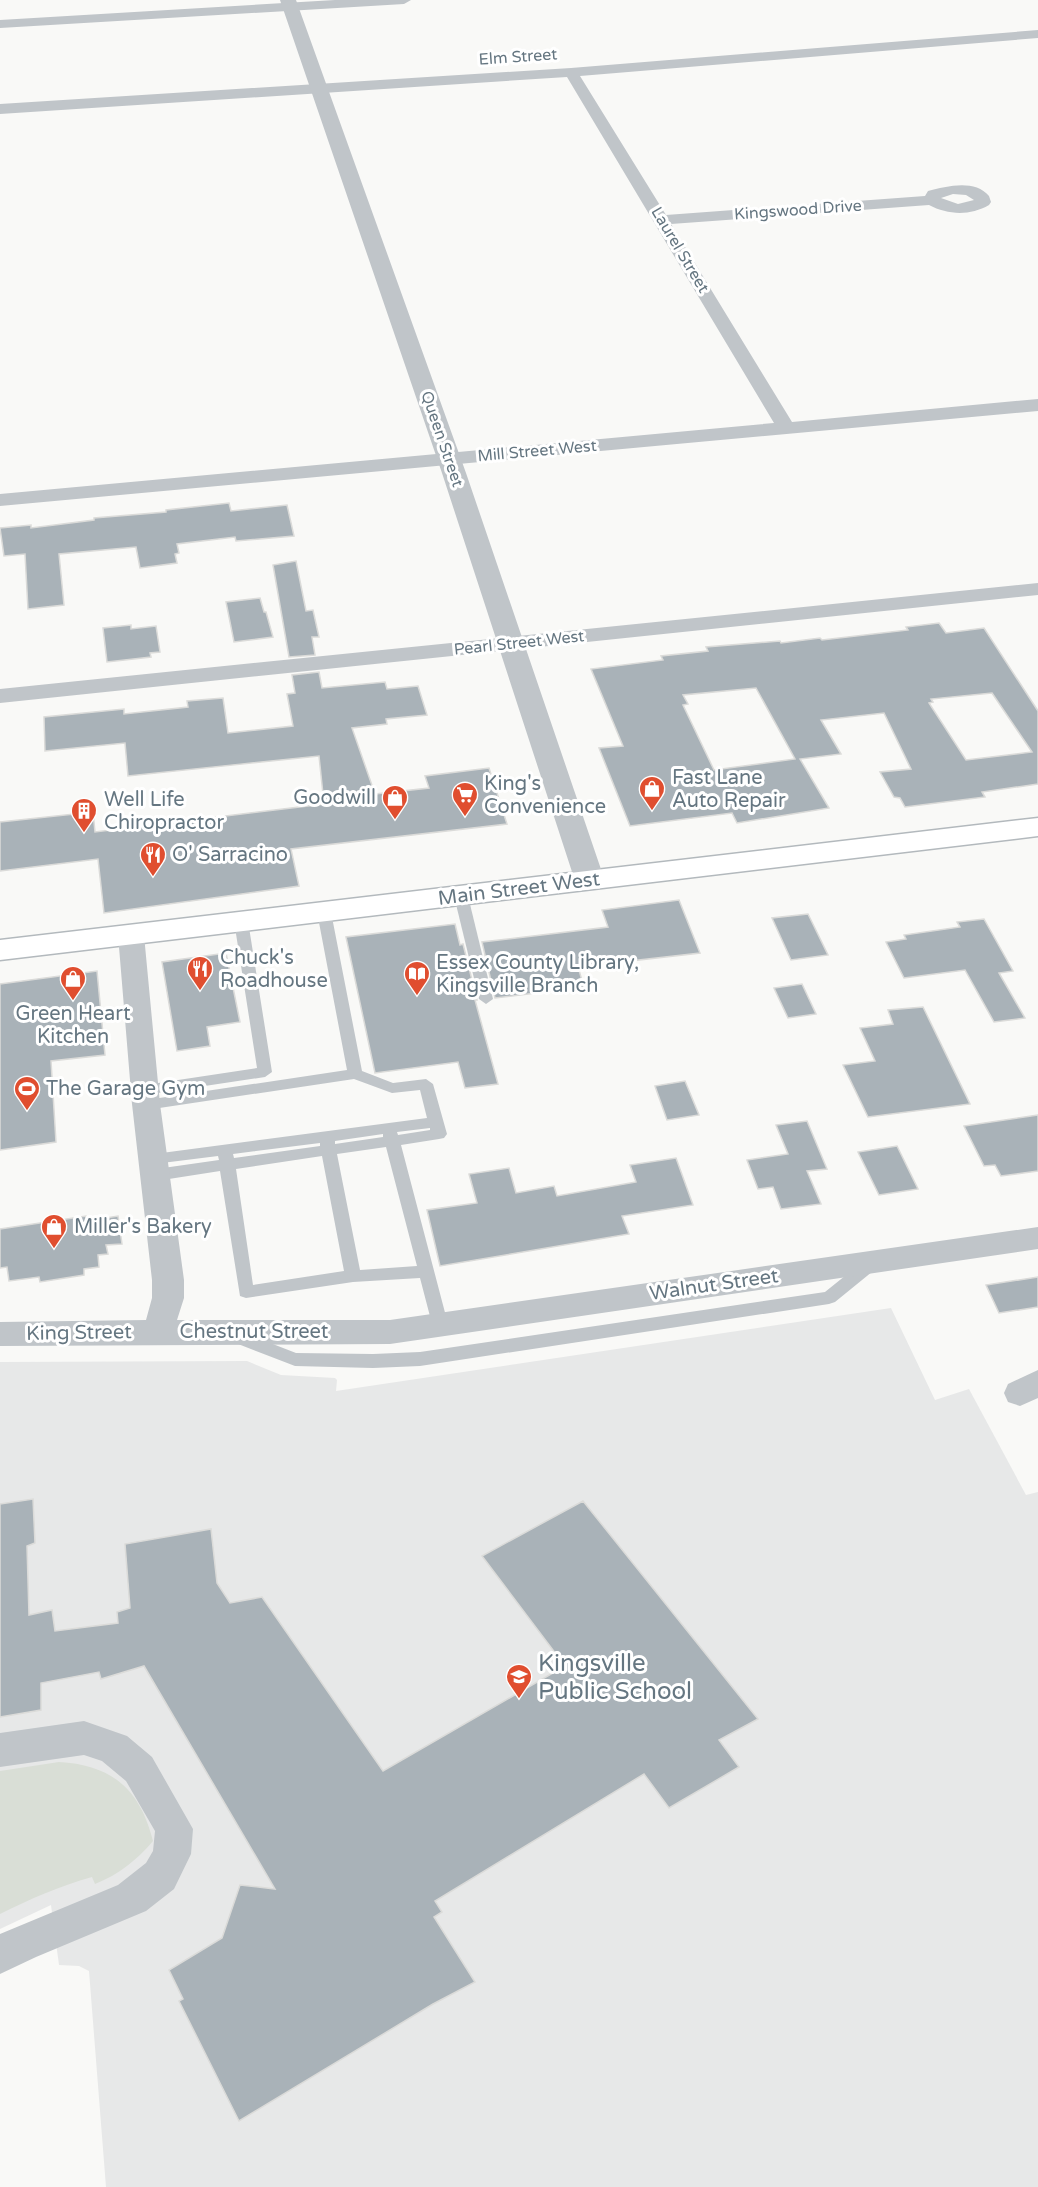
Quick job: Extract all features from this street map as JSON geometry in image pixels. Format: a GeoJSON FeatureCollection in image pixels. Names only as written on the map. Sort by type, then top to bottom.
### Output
{"type":"FeatureCollection","features":[{"type":"Feature","properties":{"kind":"main road","name":"Main Street West"},"geometry":{"type":"LineString","coordinates":[[0,950],[1038,827]]}},
{"type":"Feature","properties":{"kind":"street"},"geometry":{"type":"LineString","coordinates":[[0,24],[290,3],[404,0]]}},
{"type":"Feature","properties":{"kind":"street","name":"Queen Street"},"geometry":{"type":"LineString","coordinates":[[290,3],[449,458],[590,881]]}},
{"type":"Feature","properties":{"kind":"street","name":"Elm Street"},"geometry":{"type":"LineString","coordinates":[[0,109],[571,72],[1038,34]]}},
{"type":"Feature","properties":{"kind":"street","name":"Laurel Street"},"geometry":{"type":"LineString","coordinates":[[571,72],[663,220],[787,429]]}},
{"type":"Feature","properties":{"kind":"street","name":"Kingswood Drive"},"geometry":{"type":"LineString","coordinates":[[663,220],[933,200]]}},
{"type":"Feature","properties":{"kind":"street","name":"Mill Street West"},"geometry":{"type":"LineString","coordinates":[[0,500],[1038,405]]}},
{"type":"Feature","properties":{"kind":"street","name":"Pearl Street West"},"geometry":{"type":"LineString","coordinates":[[0,696],[1038,589]]}},
{"type":"Feature","properties":{"kind":"street","name":"Chestnut Street"},"geometry":{"type":"LineString","coordinates":[[131,935],[145,1098],[155,1167],[168,1298],[158,1332],[390,1332]]}},
{"type":"Feature","properties":{"kind":"street","name":"Walnut Street"},"geometry":{"type":"LineString","coordinates":[[390,1332],[1038,1238]]}},
{"type":"Feature","properties":{"kind":"street","name":"King Street"},"geometry":{"type":"LineString","coordinates":[[0,1334],[158,1332]]}},
{"type":"Feature","properties":{"kind":"street"},"geometry":{"type":"LineString","coordinates":[[0,1750],[84,1738],[114,1748],[139,1769],[174,1828],[172,1854],[160,1876],[132,1899],[22,1943],[0,1955]]}},
{"type":"Feature","properties":{"kind":"lane"},"geometry":{"type":"LineString","coordinates":[[460,896],[486,999]]}},
{"type":"Feature","properties":{"kind":"lane"},"geometry":{"type":"LineString","coordinates":[[324,912],[355,1074]]}},
{"type":"Feature","properties":{"kind":"lane"},"geometry":{"type":"LineString","coordinates":[[145,1098],[265,1072],[241,921]]}},
{"type":"Feature","properties":{"kind":"lane"},"geometry":{"type":"LineString","coordinates":[[145,1098],[355,1074],[392,1088],[426,1084],[439,1134],[390,1135],[155,1167]]}},
{"type":"Feature","properties":{"kind":"lane"},"geometry":{"type":"LineString","coordinates":[[390,1135],[441,1324]]}},
{"type":"Feature","properties":{"kind":"lane"},"geometry":{"type":"LineString","coordinates":[[328,1143],[353,1276]]}},
{"type":"Feature","properties":{"kind":"lane"},"geometry":{"type":"LineString","coordinates":[[226,1157],[246,1292],[353,1276],[426,1272]]}},
{"type":"Feature","properties":{"kind":"lane"},"geometry":{"type":"LineString","coordinates":[[227,1333],[295,1359],[373,1361],[420,1359],[829,1298],[874,1261]]}},
{"type":"Feature","properties":{"kind":"shaded area","name":"Kingsville Public School"},"geometry":{"type":"Polygon","coordinates":[[[891,1308],[935,1400],[969,1389],[1026,1495],[1038,1492],[1038,2187],[106,2187],[89,1971],[79,1966],[59,1965],[51,1905],[0,1929],[0,1362],[247,1361],[281,1375],[335,1378],[337,1380],[336,1391],[891,1308]]]}},
{"type":"Feature","properties":{"kind":"shaded area"},"geometry":{"type":"Polygon","coordinates":[[[59,1762],[94,1768],[121,1783],[140,1807],[153,1841],[127,1866],[112,1876],[95,1884],[92,1877],[80,1881],[45,1893],[0,1914],[0,1771],[59,1762]]]}},
{"type":"Feature","properties":{"kind":"building"},"geometry":{"type":"Polygon","coordinates":[[[229,503],[231,511],[287,505],[294,536],[236,541],[235,537],[177,544],[179,553],[175,554],[177,563],[140,568],[136,547],[59,554],[64,605],[28,609],[25,554],[4,556],[0,528],[31,525],[31,528],[94,520],[94,518],[166,512],[166,510],[229,503]]]}},
{"type":"Feature","properties":{"kind":"building"},"geometry":{"type":"Polygon","coordinates":[[[296,561],[306,611],[313,610],[319,637],[312,637],[315,655],[289,657],[273,565],[296,561]]]}},
{"type":"Feature","properties":{"kind":"building"},"geometry":{"type":"Polygon","coordinates":[[[260,598],[273,637],[234,642],[226,602],[260,598]]]}},
{"type":"Feature","properties":{"kind":"building"},"geometry":{"type":"Polygon","coordinates":[[[939,623],[946,633],[984,628],[1038,711],[1038,784],[982,792],[985,797],[905,807],[900,798],[894,797],[880,772],[911,769],[884,713],[821,720],[841,754],[800,759],[829,808],[737,823],[732,813],[630,826],[599,748],[623,746],[591,669],[663,660],[661,656],[708,651],[706,647],[780,641],[781,643],[820,638],[822,640],[908,630],[906,627],[939,623]],[[756,688],[683,695],[688,704],[683,705],[714,770],[795,759],[756,688]],[[992,693],[931,699],[933,702],[929,703],[966,760],[1032,752],[992,693]]]}},
{"type":"Feature","properties":{"kind":"building"},"geometry":{"type":"Polygon","coordinates":[[[131,625],[131,629],[156,626],[160,652],[150,653],[151,657],[107,662],[103,628],[131,625]]]}},
{"type":"Feature","properties":{"kind":"building"},"geometry":{"type":"Polygon","coordinates":[[[319,672],[322,688],[385,682],[387,689],[418,686],[427,715],[386,719],[387,724],[352,728],[375,794],[429,788],[425,776],[489,768],[507,824],[291,849],[299,886],[104,913],[98,859],[0,871],[0,822],[93,812],[95,832],[324,804],[319,756],[128,776],[125,743],[45,751],[44,717],[124,709],[124,714],[188,707],[187,701],[223,698],[228,733],[293,726],[287,694],[295,693],[292,675],[319,672]]]}},
{"type":"Feature","properties":{"kind":"building"},"geometry":{"type":"Polygon","coordinates":[[[679,900],[700,953],[578,967],[584,987],[495,998],[482,942],[608,927],[602,910],[679,900]]]}},
{"type":"Feature","properties":{"kind":"building"},"geometry":{"type":"Polygon","coordinates":[[[808,914],[828,955],[791,960],[772,918],[808,914]]]}},
{"type":"Feature","properties":{"kind":"building"},"geometry":{"type":"Polygon","coordinates":[[[984,919],[1013,971],[999,973],[1025,1018],[994,1022],[965,970],[904,978],[886,942],[906,939],[904,935],[960,927],[957,922],[984,919]]]}},
{"type":"Feature","properties":{"kind":"building","name":"Essex County Library, Kingsville Branch"},"geometry":{"type":"Polygon","coordinates":[[[455,924],[460,945],[463,944],[477,1000],[475,1000],[498,1084],[465,1088],[458,1062],[375,1073],[346,937],[455,924]]]}},
{"type":"Feature","properties":{"kind":"building","name":"Chuck's Roadhouse"},"geometry":{"type":"Polygon","coordinates":[[[226,953],[240,1022],[207,1027],[210,1046],[177,1051],[162,962],[226,953]]]}},
{"type":"Feature","properties":{"kind":"building"},"geometry":{"type":"Polygon","coordinates":[[[97,971],[105,1055],[51,1061],[56,1142],[0,1150],[0,984],[97,971]]]}},
{"type":"Feature","properties":{"kind":"building"},"geometry":{"type":"Polygon","coordinates":[[[802,984],[816,1014],[788,1018],[774,988],[802,984]]]}},
{"type":"Feature","properties":{"kind":"building"},"geometry":{"type":"Polygon","coordinates":[[[923,1007],[970,1104],[868,1117],[843,1065],[875,1061],[860,1028],[893,1024],[888,1010],[923,1007]]]}},
{"type":"Feature","properties":{"kind":"building"},"geometry":{"type":"Polygon","coordinates":[[[685,1081],[699,1115],[667,1120],[655,1086],[685,1081]]]}},
{"type":"Feature","properties":{"kind":"building"},"geometry":{"type":"Polygon","coordinates":[[[1038,1115],[1038,1171],[1001,1176],[995,1165],[984,1166],[964,1126],[1038,1115]]]}},
{"type":"Feature","properties":{"kind":"building"},"geometry":{"type":"Polygon","coordinates":[[[807,1121],[827,1169],[807,1171],[821,1204],[781,1209],[773,1187],[758,1189],[747,1160],[788,1154],[776,1125],[807,1121]]]}},
{"type":"Feature","properties":{"kind":"building"},"geometry":{"type":"Polygon","coordinates":[[[897,1146],[918,1189],[879,1195],[858,1152],[897,1146]]]}},
{"type":"Feature","properties":{"kind":"building"},"geometry":{"type":"Polygon","coordinates":[[[676,1158],[693,1205],[622,1216],[629,1234],[440,1266],[427,1210],[477,1203],[469,1174],[509,1168],[516,1193],[554,1186],[557,1196],[636,1182],[630,1165],[676,1158]]]}},
{"type":"Feature","properties":{"kind":"building","name":"Miller's Bakery"},"geometry":{"type":"Polygon","coordinates":[[[86,1216],[87,1221],[118,1216],[122,1244],[106,1245],[108,1254],[98,1255],[99,1267],[84,1269],[84,1275],[40,1282],[39,1277],[9,1281],[7,1267],[0,1268],[0,1229],[86,1216]]]}},
{"type":"Feature","properties":{"kind":"building"},"geometry":{"type":"Polygon","coordinates":[[[1038,1277],[1038,1307],[999,1313],[986,1285],[1038,1277]]]}},
{"type":"Feature","properties":{"kind":"building"},"geometry":{"type":"Polygon","coordinates":[[[33,1499],[35,1543],[27,1546],[29,1615],[52,1610],[55,1631],[118,1623],[117,1612],[130,1608],[125,1544],[211,1529],[217,1583],[230,1603],[262,1597],[383,1771],[565,1666],[482,1556],[583,1501],[758,1719],[719,1740],[739,1767],[669,1808],[644,1774],[435,1901],[442,1912],[434,1917],[475,1982],[433,2004],[239,2121],[179,2001],[183,1999],[169,1970],[222,1938],[240,1885],[275,1889],[144,1666],[101,1679],[99,1672],[41,1683],[41,1710],[0,1717],[0,1504],[33,1499]]]}},
{"type":"Feature","properties":{"kind":"place","name":"Fast Lane Auto Repair"},"geometry":{"type":"Point","coordinates":[652,812]}},
{"type":"Feature","properties":{"kind":"place","name":"King's Convenience"},"geometry":{"type":"Point","coordinates":[465,818]}},
{"type":"Feature","properties":{"kind":"place","name":"Goodwill"},"geometry":{"type":"Point","coordinates":[395,821]}},
{"type":"Feature","properties":{"kind":"place","name":"Well Life Chiropractor"},"geometry":{"type":"Point","coordinates":[84,834]}},
{"type":"Feature","properties":{"kind":"place","name":"O' Sarracino"},"geometry":{"type":"Point","coordinates":[153,878]}},
{"type":"Feature","properties":{"kind":"place","name":"Chuck's Roadhouse"},"geometry":{"type":"Point","coordinates":[200,992]}},
{"type":"Feature","properties":{"kind":"place","name":"Essex County Library, Kingsville Branch"},"geometry":{"type":"Point","coordinates":[417,997]}},
{"type":"Feature","properties":{"kind":"place","name":"Green Heart Kitchen"},"geometry":{"type":"Point","coordinates":[73,1002]}},
{"type":"Feature","properties":{"kind":"place","name":"The Garage Gym"},"geometry":{"type":"Point","coordinates":[27,1112]}},
{"type":"Feature","properties":{"kind":"place","name":"Miller's Bakery"},"geometry":{"type":"Point","coordinates":[54,1250]}},
{"type":"Feature","properties":{"kind":"place","name":"Kingsville Public School"},"geometry":{"type":"Point","coordinates":[519,1700]}}]}
